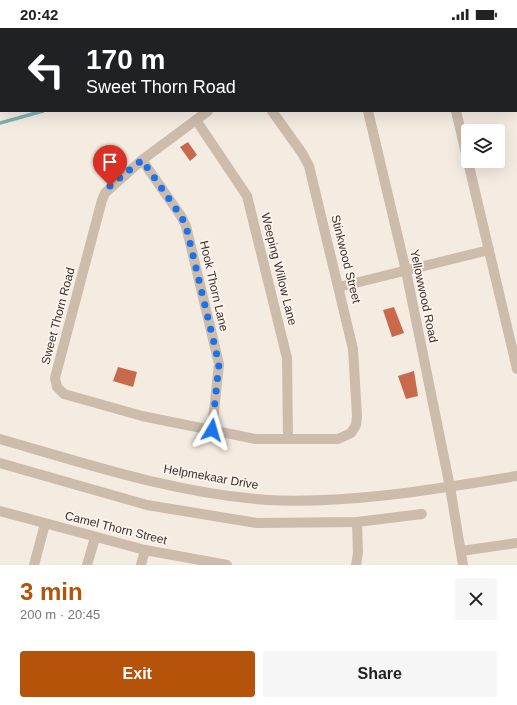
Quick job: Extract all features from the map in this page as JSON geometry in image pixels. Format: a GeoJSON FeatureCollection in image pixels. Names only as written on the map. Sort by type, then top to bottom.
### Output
{"type":"FeatureCollection","features":[{"type":"Feature","properties":{"kind":"street","name":"Sweet Thorn Road"},"geometry":{"type":"LineString","coordinates":[[207,112],[110,186],[102,200],[55,378],[55,383],[64,394],[142,416],[256,439],[338,439],[351,433],[356,425]]}},
{"type":"Feature","properties":{"kind":"street","name":"Stinkwood Street"},"geometry":{"type":"LineString","coordinates":[[273,112],[305,157],[309,166],[353,349],[357,416],[356,425]]}},
{"type":"Feature","properties":{"kind":"street","name":"Yellowwood Road"},"geometry":{"type":"LineString","coordinates":[[368,112],[406,271],[450,487],[463,565]]}},
{"type":"Feature","properties":{"kind":"street"},"geometry":{"type":"LineString","coordinates":[[456,112],[517,369]]}},
{"type":"Feature","properties":{"kind":"street","name":"Weeping Willow Lane"},"geometry":{"type":"LineString","coordinates":[[196,120],[247,196],[287,358],[288,439]]}},
{"type":"Feature","properties":{"kind":"street","name":"Hook Thorn Lane"},"geometry":{"type":"LineString","coordinates":[[142,160],[179,212],[186,226],[219,364],[212,430]]}},
{"type":"Feature","properties":{"kind":"street"},"geometry":{"type":"LineString","coordinates":[[339,287],[489,250]]}},
{"type":"Feature","properties":{"kind":"street","name":"Helpmekaar Drive"},"geometry":{"type":"LineString","coordinates":[[0,439],[147,479],[221,495],[246,498],[297,500],[320,499],[450,487],[517,476]]}},
{"type":"Feature","properties":{"kind":"street"},"geometry":{"type":"LineString","coordinates":[[0,463],[146,505],[269,524],[358,522],[422,514]]}},
{"type":"Feature","properties":{"kind":"street","name":"Camel Thorn Street"},"geometry":{"type":"LineString","coordinates":[[0,511],[95,538],[194,562],[227,565]]}},
{"type":"Feature","properties":{"kind":"street"},"geometry":{"type":"LineString","coordinates":[[356,565],[358,553],[358,522]]}},
{"type":"Feature","properties":{"kind":"street"},"geometry":{"type":"LineString","coordinates":[[34,565],[46,524]]}},
{"type":"Feature","properties":{"kind":"street"},"geometry":{"type":"LineString","coordinates":[[87,565],[95,538]]}},
{"type":"Feature","properties":{"kind":"street"},"geometry":{"type":"LineString","coordinates":[[461,551],[517,543]]}},
{"type":"Feature","properties":{"kind":"street"},"geometry":{"type":"LineString","coordinates":[[141,565],[145,550]]}},
{"type":"Feature","properties":{"kind":"building"},"geometry":{"type":"Polygon","coordinates":[[[188,142],[197,155],[190,161],[180,147],[188,142]]]}},
{"type":"Feature","properties":{"kind":"building"},"geometry":{"type":"Polygon","coordinates":[[[394,307],[404,333],[392,337],[383,310],[394,307]]]}},
{"type":"Feature","properties":{"kind":"building"},"geometry":{"type":"Polygon","coordinates":[[[118,367],[137,372],[133,387],[113,381],[118,367]]]}},
{"type":"Feature","properties":{"kind":"building"},"geometry":{"type":"Polygon","coordinates":[[[414,371],[418,396],[406,399],[398,376],[414,371]]]}},
{"type":"Feature","properties":{"kind":"waterway"},"geometry":{"type":"LineString","coordinates":[[0,123],[39,112]]}},
{"type":"Feature","properties":{"kind":"route"},"geometry":{"type":"LineString","coordinates":[[110,186],[142,160],[184,221],[219,364],[212,430]]}}]}
